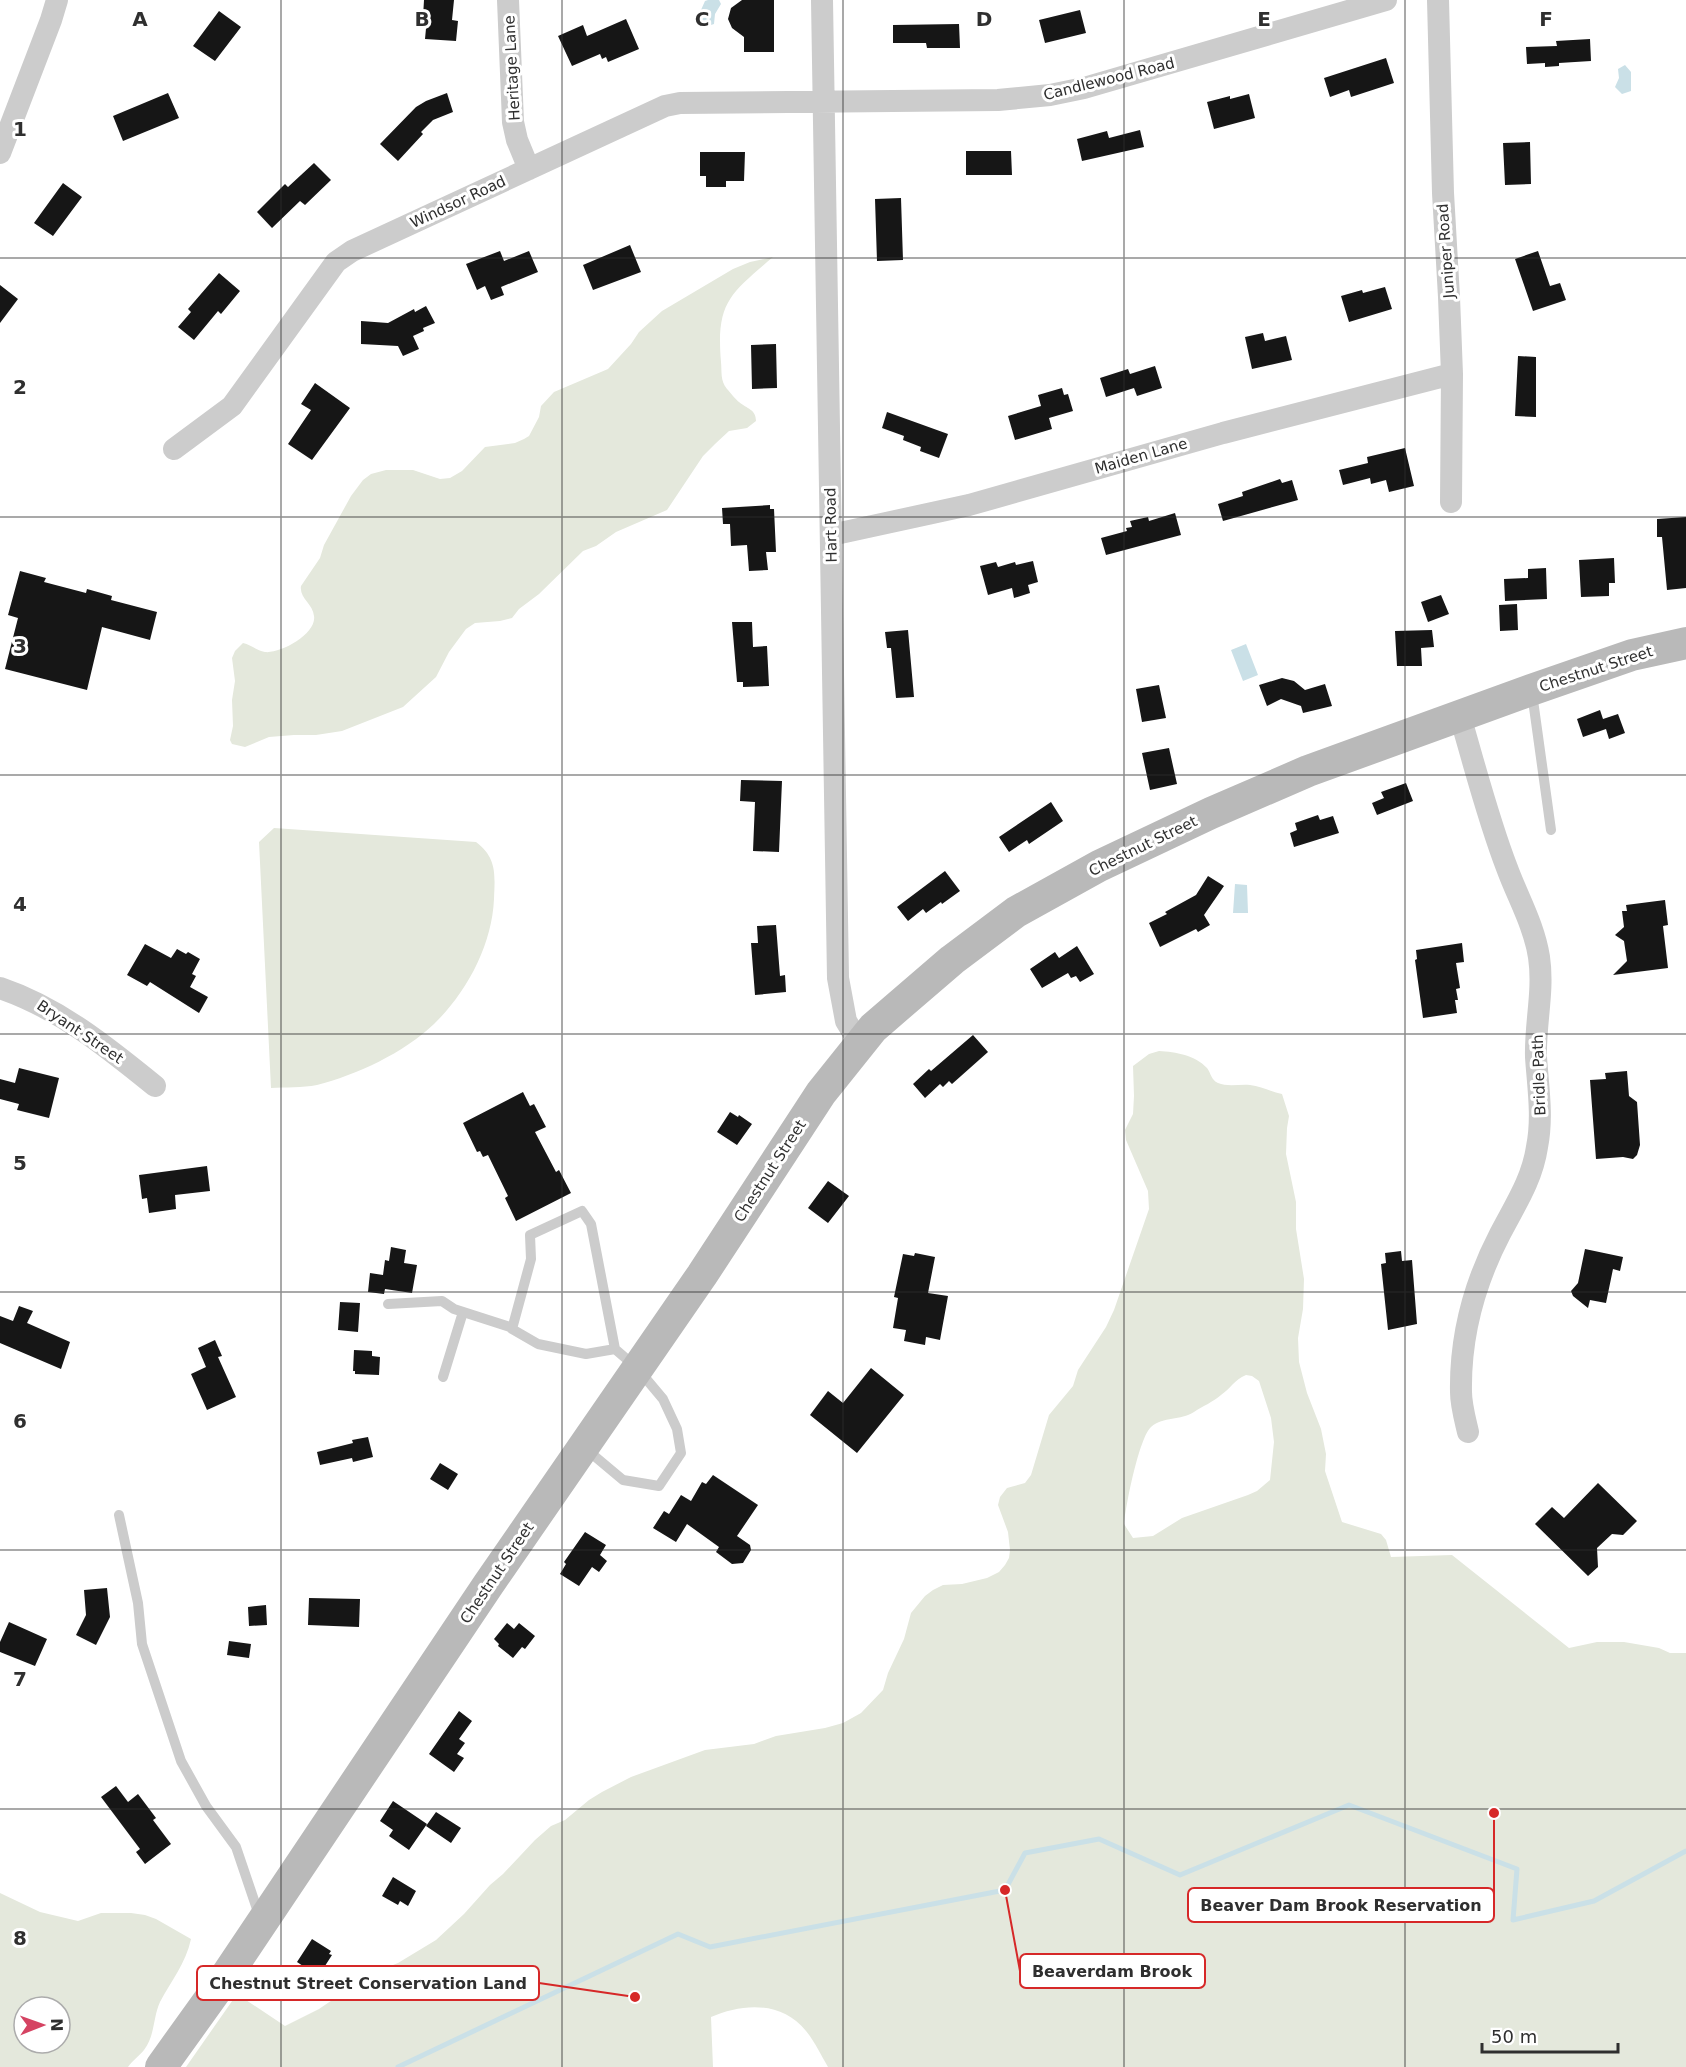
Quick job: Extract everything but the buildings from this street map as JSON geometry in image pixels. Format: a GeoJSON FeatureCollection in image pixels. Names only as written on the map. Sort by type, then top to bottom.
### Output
{"type":"FeatureCollection","features":[{"type":"Feature","properties":{"kind":"street"},"geometry":{"type":"LineString","coordinates":[[0,153],[57,0]]}},
{"type":"Feature","properties":{"kind":"street","name":"Heritage Lane"},"geometry":{"type":"LineString","coordinates":[[508,0],[513,122],[517,140],[529,169]]}},
{"type":"Feature","properties":{"kind":"street","name":"Hart Road"},"geometry":{"type":"LineString","coordinates":[[822,0],[838,978],[846,1021],[860,1044]]}},
{"type":"Feature","properties":{"kind":"street","name":"Candlewood Road"},"geometry":{"type":"LineString","coordinates":[[823,102],[998,100],[1050,95],[1219,50],[1386,0]]}},
{"type":"Feature","properties":{"kind":"street","name":"Juniper Road"},"geometry":{"type":"LineString","coordinates":[[1438,0],[1443,193],[1452,374],[1451,502]]}},
{"type":"Feature","properties":{"kind":"street","name":"Windsor Road"},"geometry":{"type":"LineString","coordinates":[[174,449],[232,406],[336,262],[352,251],[670,105],[823,102]]}},
{"type":"Feature","properties":{"kind":"street","name":"Maiden Lane"},"geometry":{"type":"LineString","coordinates":[[831,535],[969,505],[1223,433],[1452,374]]}},
{"type":"Feature","properties":{"kind":"street","name":"Chestnut Street"},"geometry":{"type":"LineString","coordinates":[[161,2067],[222,1982],[488,1585],[584,1448],[626,1359],[755,1196],[820,1093],[873,1028],[952,960],[1007,919],[1099,866],[1211,813],[1308,771],[1531,690],[1632,656],[1686,643]]}},
{"type":"Feature","properties":{"kind":"street","name":"Bridle Path"},"geometry":{"type":"LineString","coordinates":[[1460,716],[1506,868],[1533,930],[1539,958],[1541,988],[1536,1037],[1540,1098],[1538,1144],[1526,1186],[1486,1263],[1476,1290],[1461,1372],[1462,1402],[1468,1432]]}},
{"type":"Feature","properties":{"kind":"street","name":"Bryant Street"},"geometry":{"type":"LineString","coordinates":[[0,988],[54,1012],[119,1057],[155,1086]]}},
{"type":"Feature","properties":{"kind":"lane"},"geometry":{"type":"LineString","coordinates":[[1531,690],[1551,830]]}},
{"type":"Feature","properties":{"kind":"lane"},"geometry":{"type":"LineString","coordinates":[[513,1328],[531,1259],[530,1235],[582,1211],[591,1224],[626,1359],[663,1399],[677,1429],[681,1453],[659,1486],[623,1480],[584,1448]]}},
{"type":"Feature","properties":{"kind":"lane"},"geometry":{"type":"LineString","coordinates":[[388,1304],[442,1302],[454,1309],[513,1328],[538,1344],[626,1359]]}},
{"type":"Feature","properties":{"kind":"lane"},"geometry":{"type":"LineString","coordinates":[[443,1377],[463,1312]]}},
{"type":"Feature","properties":{"kind":"lane"},"geometry":{"type":"LineString","coordinates":[[119,1515],[138,1603],[142,1644],[181,1761],[206,1806],[236,1847],[261,1921]]}},
{"type":"Feature","properties":{"kind":"shaded area"},"geometry":{"type":"Polygon","coordinates":[[[773,257],[736,291],[724,312],[721,325],[723,382],[737,400],[753,412],[756,421],[747,428],[729,431],[703,456],[667,510],[616,532],[596,546],[583,551],[512,618],[475,623],[466,629],[449,652],[436,677],[403,707],[342,731],[316,735],[269,737],[245,747],[232,744],[230,740],[233,726],[232,700],[235,681],[232,658],[235,651],[243,643],[265,652],[272,652],[296,642],[310,630],[314,616],[302,594],[301,586],[320,558],[324,545],[351,496],[363,480],[371,474],[386,470],[413,470],[440,479],[450,478],[462,471],[485,447],[515,443],[524,439],[529,436],[539,417],[541,406],[554,392],[608,369],[639,332],[662,311],[733,269],[750,262],[773,257]]]}},
{"type":"Feature","properties":{"kind":"shaded area"},"geometry":{"type":"Polygon","coordinates":[[[274,828],[476,842],[488,854],[493,867],[492,916],[483,950],[467,983],[446,1011],[422,1035],[379,1062],[332,1081],[311,1086],[271,1088],[259,842],[274,828]]]}},
{"type":"Feature","properties":{"kind":"shaded area"},"geometry":{"type":"Polygon","coordinates":[[[1159,1051],[1185,1055],[1197,1060],[1207,1068],[1218,1083],[1254,1086],[1282,1094],[1289,1116],[1286,1154],[1296,1202],[1296,1229],[1304,1279],[1303,1309],[1298,1338],[1299,1362],[1307,1393],[1321,1429],[1326,1454],[1325,1471],[1342,1522],[1381,1534],[1386,1540],[1391,1557],[1452,1555],[1569,1648],[1597,1642],[1624,1642],[1659,1648],[1670,1653],[1686,1653],[1686,2067],[828,2067],[809,2035],[796,2021],[774,2010],[749,2007],[711,2017],[713,2067],[186,2067],[237,1994],[285,2026],[319,2009],[353,1986],[372,1979],[383,1969],[398,1963],[436,1940],[535,1840],[551,1826],[565,1820],[602,1792],[631,1777],[705,1750],[754,1744],[776,1736],[825,1728],[843,1723],[861,1713],[883,1690],[888,1673],[904,1639],[911,1613],[925,1596],[943,1585],[962,1584],[987,1578],[999,1572],[1009,1558],[1010,1550],[1008,1532],[998,1505],[1000,1497],[1007,1488],[1025,1483],[1031,1475],[1049,1415],[1073,1386],[1078,1370],[1106,1327],[1114,1310],[1149,1209],[1148,1191],[1126,1140],[1125,1130],[1133,1114],[1133,1066],[1149,1054],[1159,1051]],[[1252,1376],[1242,1377],[1218,1397],[1189,1415],[1161,1421],[1151,1427],[1142,1444],[1125,1515],[1124,1524],[1133,1538],[1153,1536],[1182,1518],[1257,1491],[1270,1480],[1274,1442],[1271,1418],[1259,1381],[1252,1376]]]}},
{"type":"Feature","properties":{"kind":"shaded area"},"geometry":{"type":"Polygon","coordinates":[[[0,1893],[40,1912],[78,1921],[101,1913],[145,1915],[191,1939],[182,1964],[160,2002],[148,2045],[128,2067],[0,2067],[0,1893]]]}},
{"type":"Feature","properties":{"kind":"water"},"geometry":{"type":"Polygon","coordinates":[[[719,0],[721,4],[715,14],[714,24],[702,28],[697,19],[705,1],[719,0]]]}},
{"type":"Feature","properties":{"kind":"water"},"geometry":{"type":"Polygon","coordinates":[[[1625,65],[1631,72],[1631,91],[1622,94],[1615,87],[1619,78],[1618,69],[1625,65]]]}},
{"type":"Feature","properties":{"kind":"water"},"geometry":{"type":"Polygon","coordinates":[[[1246,644],[1258,675],[1243,681],[1231,650],[1246,644]]]}},
{"type":"Feature","properties":{"kind":"water"},"geometry":{"type":"Polygon","coordinates":[[[1235,884],[1247,885],[1248,913],[1233,913],[1235,884]]]}},
{"type":"Feature","properties":{"kind":"waterway"},"geometry":{"type":"LineString","coordinates":[[398,2067],[678,1934],[710,1947],[1005,1890],[1025,1853],[1099,1839],[1180,1875],[1349,1805],[1517,1869],[1513,1920],[1594,1901],[1686,1851]]}},
{"type":"Feature","properties":{"kind":"place","name":"Beaver Dam Brook Reservation"},"geometry":{"type":"Point","coordinates":[1494,1813]}},
{"type":"Feature","properties":{"kind":"place","name":"Beaverdam Brook"},"geometry":{"type":"Point","coordinates":[1005,1890]}},
{"type":"Feature","properties":{"kind":"place","name":"Chestnut Street Conservation Land"},"geometry":{"type":"Point","coordinates":[635,1997]}}]}
